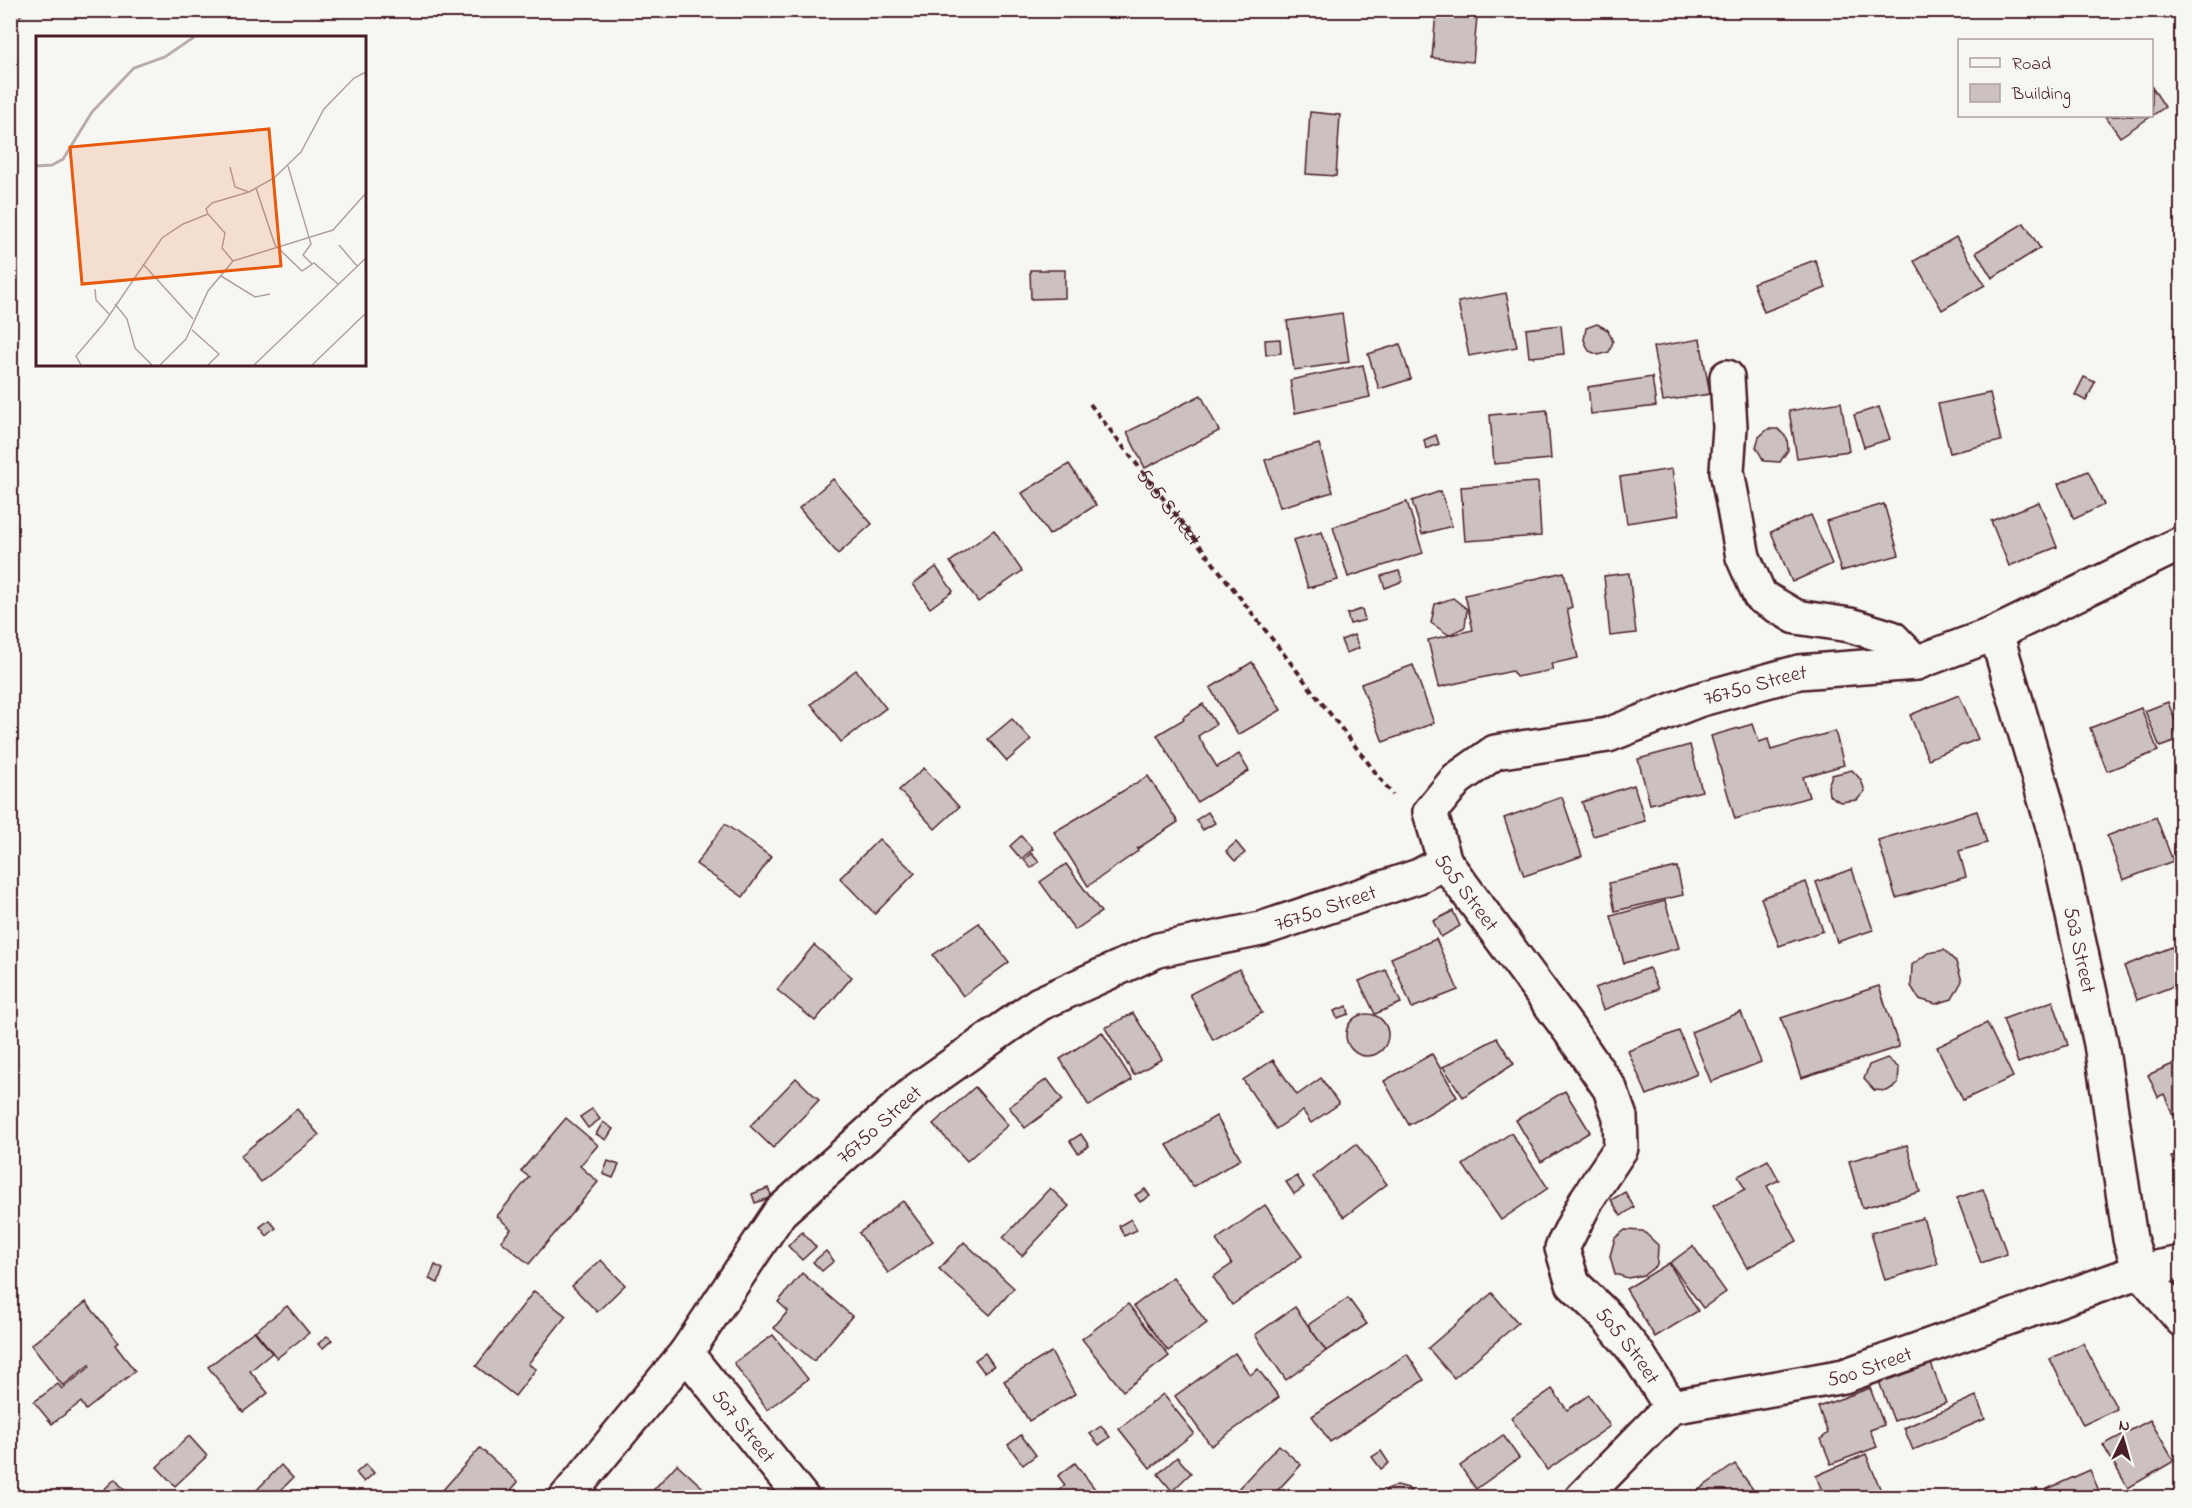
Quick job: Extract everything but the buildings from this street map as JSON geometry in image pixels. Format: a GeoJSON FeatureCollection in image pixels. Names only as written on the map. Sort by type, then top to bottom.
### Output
{"type":"FeatureCollection","features":[{"type":"Feature","properties":{"kind":"street"},"geometry":{"type":"LineString","coordinates":[[1727,377],[1730,426],[1727,471],[1743,557],[1760,596],[1796,617],[1850,625],[1892,638],[1916,663]]}},
{"type":"Feature","properties":{"kind":"street","name":"76750 Street"},"geometry":{"type":"LineString","coordinates":[[566,1497],[686,1353],[780,1212],[917,1090],[1039,1004],[1158,950],[1261,929],[1419,876],[1445,862],[1430,812],[1457,778],[1495,752],[1608,735],[1698,700],[1799,672],[1916,663],[1996,633],[2181,543]]}},
{"type":"Feature","properties":{"kind":"street","name":"503 Street"},"geometry":{"type":"LineString","coordinates":[[1996,633],[2055,833],[2101,1044],[2130,1239],[2140,1271]]}},
{"type":"Feature","properties":{"kind":"street","name":"505 Street"},"geometry":{"type":"LineString","coordinates":[[1445,862],[1610,1089],[1620,1117],[1621,1148],[1587,1199],[1562,1248],[1573,1284],[1608,1318],[1639,1356],[1671,1407]]}},
{"type":"Feature","properties":{"kind":"street","name":"500 Street"},"geometry":{"type":"LineString","coordinates":[[1671,1407],[1844,1376],[2140,1271],[2181,1263]]}},
{"type":"Feature","properties":{"kind":"street"},"geometry":{"type":"LineString","coordinates":[[2140,1271],[2181,1320]]}},
{"type":"Feature","properties":{"kind":"street","name":"507 Street"},"geometry":{"type":"LineString","coordinates":[[686,1353],[802,1497]]}},
{"type":"Feature","properties":{"kind":"street"},"geometry":{"type":"LineString","coordinates":[[1582,1497],[1671,1407]]}},
{"type":"Feature","properties":{"kind":"path","name":"505 Street"},"geometry":{"type":"LineString","coordinates":[[1090,404],[1394,797]]}},
{"type":"Feature","properties":{"kind":"waterway"},"geometry":{"type":"LineString","coordinates":[[10,18],[17,10]]}}]}
